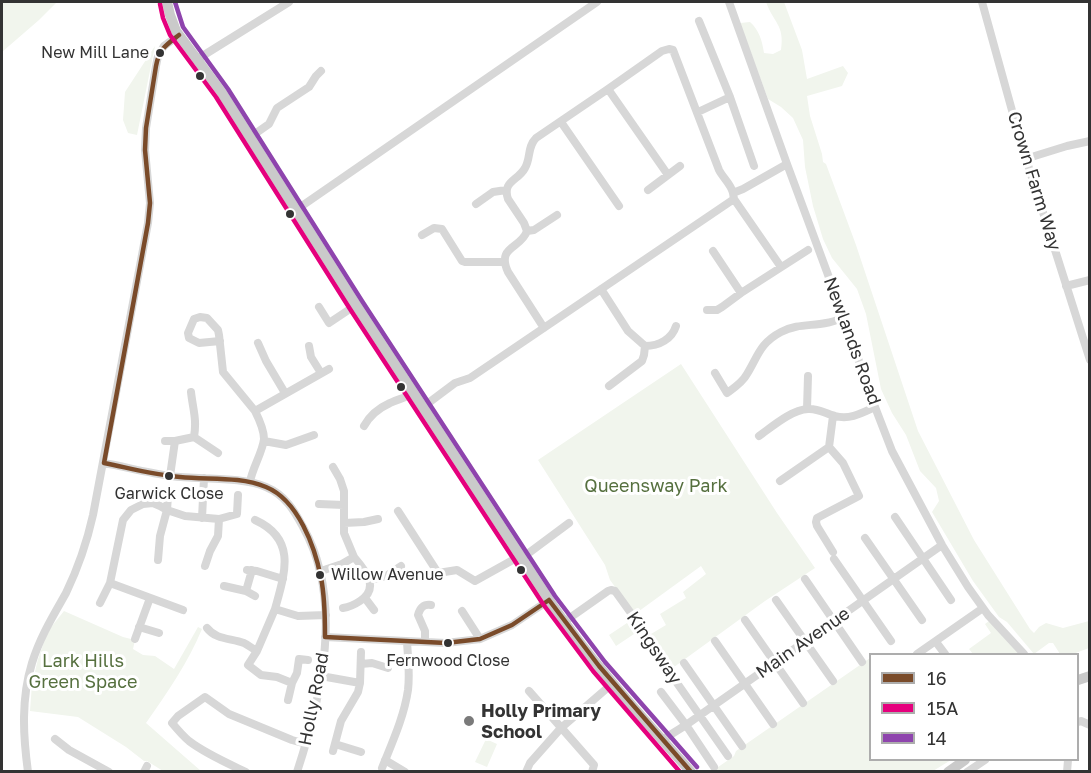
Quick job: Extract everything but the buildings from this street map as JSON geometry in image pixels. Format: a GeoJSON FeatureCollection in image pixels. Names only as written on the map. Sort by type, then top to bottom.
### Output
{"type":"FeatureCollection","features":[{"type":"Feature","properties":{"kind":"main road"},"geometry":{"type":"LineString","coordinates":[[167,2],[173,24],[179,35],[222,93],[356,305],[549,600],[613,683],[691,771]]}},
{"type":"Feature","properties":{"kind":"main road"},"geometry":{"type":"LineString","coordinates":[[948,771],[961,761]]}},
{"type":"Feature","properties":{"kind":"street"},"geometry":{"type":"LineString","coordinates":[[196,60],[289,2]]}},
{"type":"Feature","properties":{"kind":"street"},"geometry":{"type":"LineString","coordinates":[[296,210],[597,2]]}},
{"type":"Feature","properties":{"kind":"street","name":"Newlands Road"},"geometry":{"type":"LineString","coordinates":[[729,2],[892,451],[942,545],[983,608],[1023,653]]}},
{"type":"Feature","properties":{"kind":"street","name":"Crown Farm Way"},"geometry":{"type":"LineString","coordinates":[[982,2],[1025,159],[1089,360]]}},
{"type":"Feature","properties":{"kind":"street"},"geometry":{"type":"LineString","coordinates":[[699,21],[730,97],[754,166]]}},
{"type":"Feature","properties":{"kind":"street"},"geometry":{"type":"LineString","coordinates":[[28,771],[23,715],[27,686],[32,664],[45,630],[66,591],[84,549],[93,515],[148,223],[150,203],[145,150],[146,128],[156,66],[158,56],[164,46],[179,35]]}},
{"type":"Feature","properties":{"kind":"street"},"geometry":{"type":"LineString","coordinates":[[544,328],[504,262],[507,251],[524,238],[527,231],[508,199],[506,190],[509,183],[518,177],[526,166],[531,142],[662,51],[669,49],[673,50],[723,178],[732,187],[734,196],[781,267]]}},
{"type":"Feature","properties":{"kind":"street"},"geometry":{"type":"LineString","coordinates":[[249,138],[269,124],[277,108],[309,87],[321,71]]}},
{"type":"Feature","properties":{"kind":"street"},"geometry":{"type":"LineString","coordinates":[[608,89],[668,175]]}},
{"type":"Feature","properties":{"kind":"street"},"geometry":{"type":"LineString","coordinates":[[698,112],[730,97]]}},
{"type":"Feature","properties":{"kind":"street"},"geometry":{"type":"LineString","coordinates":[[561,122],[619,206]]}},
{"type":"Feature","properties":{"kind":"street"},"geometry":{"type":"LineString","coordinates":[[1025,159],[1089,141]]}},
{"type":"Feature","properties":{"kind":"street"},"geometry":{"type":"LineString","coordinates":[[423,407],[455,383],[470,378],[544,328],[743,189],[787,164]]}},
{"type":"Feature","properties":{"kind":"street"},"geometry":{"type":"LineString","coordinates":[[648,190],[680,166]]}},
{"type":"Feature","properties":{"kind":"street"},"geometry":{"type":"LineString","coordinates":[[476,204],[493,192],[506,190]]}},
{"type":"Feature","properties":{"kind":"street"},"geometry":{"type":"LineString","coordinates":[[527,231],[534,230],[557,215]]}},
{"type":"Feature","properties":{"kind":"street"},"geometry":{"type":"LineString","coordinates":[[422,235],[434,228],[442,229],[459,259],[465,262],[504,262]]}},
{"type":"Feature","properties":{"kind":"street"},"geometry":{"type":"LineString","coordinates":[[706,310],[717,310],[808,250]]}},
{"type":"Feature","properties":{"kind":"street"},"geometry":{"type":"LineString","coordinates":[[712,251],[741,293]]}},
{"type":"Feature","properties":{"kind":"street"},"geometry":{"type":"LineString","coordinates":[[1066,286],[1089,280]]}},
{"type":"Feature","properties":{"kind":"street"},"geometry":{"type":"LineString","coordinates":[[601,289],[628,331],[645,346],[661,343],[674,332],[676,326]]}},
{"type":"Feature","properties":{"kind":"street"},"geometry":{"type":"LineString","coordinates":[[319,307],[329,323],[356,305]]}},
{"type":"Feature","properties":{"kind":"street"},"geometry":{"type":"LineString","coordinates":[[715,373],[727,393],[746,376],[758,352],[768,340],[780,332],[792,327],[827,323],[844,318]]}},
{"type":"Feature","properties":{"kind":"street"},"geometry":{"type":"LineString","coordinates":[[220,341],[223,372],[255,411],[263,431],[264,441],[250,482]]}},
{"type":"Feature","properties":{"kind":"street"},"geometry":{"type":"LineString","coordinates":[[258,343],[285,393]]}},
{"type":"Feature","properties":{"kind":"street"},"geometry":{"type":"LineString","coordinates":[[309,346],[311,357],[321,373]]}},
{"type":"Feature","properties":{"kind":"street"},"geometry":{"type":"LineString","coordinates":[[609,386],[642,361],[645,346]]}},
{"type":"Feature","properties":{"kind":"street"},"geometry":{"type":"LineString","coordinates":[[255,411],[329,369]]}},
{"type":"Feature","properties":{"kind":"street"},"geometry":{"type":"LineString","coordinates":[[807,409],[808,376]]}},
{"type":"Feature","properties":{"kind":"street"},"geometry":{"type":"LineString","coordinates":[[191,392],[196,414],[194,437]]}},
{"type":"Feature","properties":{"kind":"street"},"geometry":{"type":"LineString","coordinates":[[364,426],[369,416],[388,404],[413,393]]}},
{"type":"Feature","properties":{"kind":"street"},"geometry":{"type":"LineString","coordinates":[[759,436],[785,417],[807,409],[850,418],[875,407]]}},
{"type":"Feature","properties":{"kind":"street"},"geometry":{"type":"LineString","coordinates":[[833,416],[830,447],[843,463],[859,496],[817,518],[817,526],[834,556],[891,641]]}},
{"type":"Feature","properties":{"kind":"street"},"geometry":{"type":"LineString","coordinates":[[264,441],[286,445],[314,435]]}},
{"type":"Feature","properties":{"kind":"street"},"geometry":{"type":"LineString","coordinates":[[165,441],[194,437],[218,453]]}},
{"type":"Feature","properties":{"kind":"street"},"geometry":{"type":"LineString","coordinates":[[170,476],[175,441]]}},
{"type":"Feature","properties":{"kind":"street"},"geometry":{"type":"LineString","coordinates":[[780,481],[830,447]]}},
{"type":"Feature","properties":{"kind":"street","name":"Holly Road"},"geometry":{"type":"LineString","coordinates":[[104,463],[170,476],[250,482],[266,487],[289,503],[309,538],[321,571],[326,615],[321,676],[315,712],[297,771]]}},
{"type":"Feature","properties":{"kind":"street"},"geometry":{"type":"LineString","coordinates":[[333,467],[342,485],[344,533],[354,557],[370,580],[370,589],[365,598],[352,606],[343,608]]}},
{"type":"Feature","properties":{"kind":"street"},"geometry":{"type":"LineString","coordinates":[[202,518],[204,478]]}},
{"type":"Feature","properties":{"kind":"street"},"geometry":{"type":"LineString","coordinates":[[100,603],[111,583],[123,520],[131,510],[143,504],[153,503],[184,516],[219,519],[237,514],[238,495]]}},
{"type":"Feature","properties":{"kind":"street"},"geometry":{"type":"LineString","coordinates":[[158,560],[168,496]]}},
{"type":"Feature","properties":{"kind":"street"},"geometry":{"type":"LineString","coordinates":[[319,504],[344,505]]}},
{"type":"Feature","properties":{"kind":"street"},"geometry":{"type":"LineString","coordinates":[[398,511],[438,573],[457,570],[476,580],[521,557],[569,523]]}},
{"type":"Feature","properties":{"kind":"street"},"geometry":{"type":"LineString","coordinates":[[895,517],[951,600]]}},
{"type":"Feature","properties":{"kind":"street"},"geometry":{"type":"LineString","coordinates":[[205,566],[218,536],[219,519]]}},
{"type":"Feature","properties":{"kind":"street"},"geometry":{"type":"LineString","coordinates":[[344,523],[378,519]]}},
{"type":"Feature","properties":{"kind":"street"},"geometry":{"type":"LineString","coordinates":[[255,520],[272,530],[280,540],[284,551],[285,566],[275,609],[249,665],[261,675],[277,677],[292,683]]}},
{"type":"Feature","properties":{"kind":"street"},"geometry":{"type":"LineString","coordinates":[[865,538],[922,620]]}},
{"type":"Feature","properties":{"kind":"street","name":"Main Avenue"},"geometry":{"type":"LineString","coordinates":[[662,740],[942,545]]}},
{"type":"Feature","properties":{"kind":"street"},"geometry":{"type":"LineString","coordinates":[[321,571],[354,557]]}},
{"type":"Feature","properties":{"kind":"street"},"geometry":{"type":"LineString","coordinates":[[370,580],[386,576],[401,566]]}},
{"type":"Feature","properties":{"kind":"street"},"geometry":{"type":"LineString","coordinates":[[246,591],[249,570],[283,579]]}},
{"type":"Feature","properties":{"kind":"street"},"geometry":{"type":"LineString","coordinates":[[805,579],[862,662]]}},
{"type":"Feature","properties":{"kind":"street"},"geometry":{"type":"LineString","coordinates":[[111,583],[183,610]]}},
{"type":"Feature","properties":{"kind":"street"},"geometry":{"type":"LineString","coordinates":[[224,586],[246,591],[255,596]]}},
{"type":"Feature","properties":{"kind":"street","name":"Kingsway"},"geometry":{"type":"LineString","coordinates":[[564,622],[608,591],[615,591],[659,652],[670,673],[728,756]]}},
{"type":"Feature","properties":{"kind":"street"},"geometry":{"type":"LineString","coordinates":[[135,639],[150,598]]}},
{"type":"Feature","properties":{"kind":"street"},"geometry":{"type":"LineString","coordinates":[[365,598],[374,610]]}},
{"type":"Feature","properties":{"kind":"street"},"geometry":{"type":"LineString","coordinates":[[325,637],[455,643],[480,639],[512,625],[549,600]]}},
{"type":"Feature","properties":{"kind":"street"},"geometry":{"type":"LineString","coordinates":[[776,600],[833,681]]}},
{"type":"Feature","properties":{"kind":"street"},"geometry":{"type":"LineString","coordinates":[[425,642],[424,627],[418,615],[421,607],[431,604]]}},
{"type":"Feature","properties":{"kind":"street"},"geometry":{"type":"LineString","coordinates":[[919,653],[983,608]]}},
{"type":"Feature","properties":{"kind":"street"},"geometry":{"type":"LineString","coordinates":[[275,609],[298,616],[326,615]]}},
{"type":"Feature","properties":{"kind":"street"},"geometry":{"type":"LineString","coordinates":[[462,611],[480,639]]}},
{"type":"Feature","properties":{"kind":"street"},"geometry":{"type":"LineString","coordinates":[[745,621],[803,703]]}},
{"type":"Feature","properties":{"kind":"street"},"geometry":{"type":"LineString","coordinates":[[140,627],[159,633]]}},
{"type":"Feature","properties":{"kind":"street"},"geometry":{"type":"LineString","coordinates":[[207,628],[222,638],[243,643],[257,651]]}},
{"type":"Feature","properties":{"kind":"street"},"geometry":{"type":"LineString","coordinates":[[715,641],[773,724]]}},
{"type":"Feature","properties":{"kind":"street"},"geometry":{"type":"LineString","coordinates":[[405,771],[384,764],[406,702],[407,642]]}},
{"type":"Feature","properties":{"kind":"street"},"geometry":{"type":"LineString","coordinates":[[936,642],[944,653]]}},
{"type":"Feature","properties":{"kind":"street"},"geometry":{"type":"LineString","coordinates":[[361,652],[358,692],[341,721],[334,748],[361,752]]}},
{"type":"Feature","properties":{"kind":"street"},"geometry":{"type":"LineString","coordinates":[[288,700],[299,659],[308,660]]}},
{"type":"Feature","properties":{"kind":"street"},"geometry":{"type":"LineString","coordinates":[[361,664],[372,663],[388,668]]}},
{"type":"Feature","properties":{"kind":"street"},"geometry":{"type":"LineString","coordinates":[[684,663],[742,746]]}},
{"type":"Feature","properties":{"kind":"street"},"geometry":{"type":"LineString","coordinates":[[321,676],[360,683]]}},
{"type":"Feature","properties":{"kind":"street"},"geometry":{"type":"LineString","coordinates":[[526,771],[530,763],[561,728],[613,683]]}},
{"type":"Feature","properties":{"kind":"street"},"geometry":{"type":"LineString","coordinates":[[529,691],[594,765],[592,771]]}},
{"type":"Feature","properties":{"kind":"street"},"geometry":{"type":"LineString","coordinates":[[661,692],[714,767]]}},
{"type":"Feature","properties":{"kind":"street"},"geometry":{"type":"LineString","coordinates":[[246,771],[218,759],[197,746],[172,723],[205,697],[229,714],[306,744]]}},
{"type":"Feature","properties":{"kind":"street"},"geometry":{"type":"LineString","coordinates":[[58,745],[109,771]]}},
{"type":"Feature","properties":{"kind":"street"},"geometry":{"type":"LineString","coordinates":[[967,771],[982,761]]}},
{"type":"Feature","properties":{"kind":"green space"},"geometry":{"type":"Polygon","coordinates":[[[2,2],[57,2],[2,52],[2,2]]]}},
{"type":"Feature","properties":{"kind":"green space"},"geometry":{"type":"Polygon","coordinates":[[[766,2],[784,2],[802,50],[807,79],[843,66],[848,73],[842,86],[807,96],[810,116],[823,162],[826,164],[856,245],[918,431],[974,540],[1030,629],[1034,633],[1046,623],[1063,628],[1089,621],[1089,648],[1076,653],[1059,653],[1053,643],[1049,643],[1033,653],[1007,622],[999,617],[973,581],[932,512],[939,501],[936,488],[920,471],[906,435],[881,389],[866,314],[857,289],[832,258],[823,239],[805,167],[803,140],[793,118],[768,99],[740,23],[750,22],[760,36],[764,53],[773,54],[781,50],[782,42],[780,29],[766,2]]]}},
{"type":"Feature","properties":{"kind":"green space"},"geometry":{"type":"Polygon","coordinates":[[[155,46],[137,135],[128,133],[123,120],[125,92],[155,46]]]}},
{"type":"Feature","properties":{"kind":"green space","name":"Queensway Park"},"geometry":{"type":"Polygon","coordinates":[[[681,364],[815,568],[674,667],[651,634],[666,625],[660,614],[686,598],[683,592],[706,574],[701,566],[635,614],[610,580],[605,565],[538,460],[681,364]]]}},
{"type":"Feature","properties":{"kind":"green space","name":"Lark Hills Green Space"},"geometry":{"type":"Polygon","coordinates":[[[64,611],[135,640],[133,649],[143,655],[155,656],[174,669],[198,627],[202,629],[184,666],[146,723],[201,771],[163,771],[78,717],[30,711],[32,684],[38,659],[48,631],[64,611]]]}},
{"type":"Feature","properties":{"kind":"green space"},"geometry":{"type":"Polygon","coordinates":[[[989,621],[1018,653],[972,653],[969,649],[991,633],[985,624],[989,621]]]}},
{"type":"Feature","properties":{"kind":"green space"},"geometry":{"type":"Polygon","coordinates":[[[627,623],[634,634],[616,646],[609,635],[627,623]]]}},
{"type":"Feature","properties":{"kind":"green space"},"geometry":{"type":"Polygon","coordinates":[[[869,659],[869,761],[949,761],[933,771],[711,772],[734,756],[736,751],[869,659]]]}},
{"type":"Feature","properties":{"kind":"green space"},"geometry":{"type":"Polygon","coordinates":[[[486,739],[497,744],[487,767],[475,762],[486,739]]]}},
{"type":"Feature","properties":{"kind":"transit line","name":"14"},"geometry":{"type":"LineString","coordinates":[[175,2],[183,27],[228,89],[362,301],[555,596],[605,662],[697,767]]}},
{"type":"Feature","properties":{"kind":"transit line","name":"15A"},"geometry":{"type":"LineString","coordinates":[[160,4],[170,35],[216,97],[350,309],[543,604],[593,671],[680,772]]}},
{"type":"Feature","properties":{"kind":"transit line","name":"16"},"geometry":{"type":"LineString","coordinates":[[104,463],[148,223],[150,203],[145,150],[146,128],[156,66],[164,48],[179,35]]}},
{"type":"Feature","properties":{"kind":"transit line","name":"16"},"geometry":{"type":"LineString","coordinates":[[104,463],[171,476],[245,481],[277,493],[296,513],[314,553],[323,592],[325,637]]}},
{"type":"Feature","properties":{"kind":"transit line","name":"16"},"geometry":{"type":"LineString","coordinates":[[549,600],[599,666],[691,772]]}},
{"type":"Feature","properties":{"kind":"transit line","name":"16"},"geometry":{"type":"LineString","coordinates":[[325,637],[446,643],[480,639],[512,625],[549,600]]}},
{"type":"Feature","properties":{"kind":"place","name":"New Mill Lane"},"geometry":{"type":"Point","coordinates":[160,53]}},
{"type":"Feature","properties":{"kind":"place","name":"Garwick Close"},"geometry":{"type":"Point","coordinates":[169,476]}},
{"type":"Feature","properties":{"kind":"place","name":"Willow Avenue"},"geometry":{"type":"Point","coordinates":[320,575]}},
{"type":"Feature","properties":{"kind":"place","name":"Fernwood Close"},"geometry":{"type":"Point","coordinates":[448,643]}},
{"type":"Feature","properties":{"kind":"place","name":"Holly Primary School"},"geometry":{"type":"Point","coordinates":[469,721]}}]}
